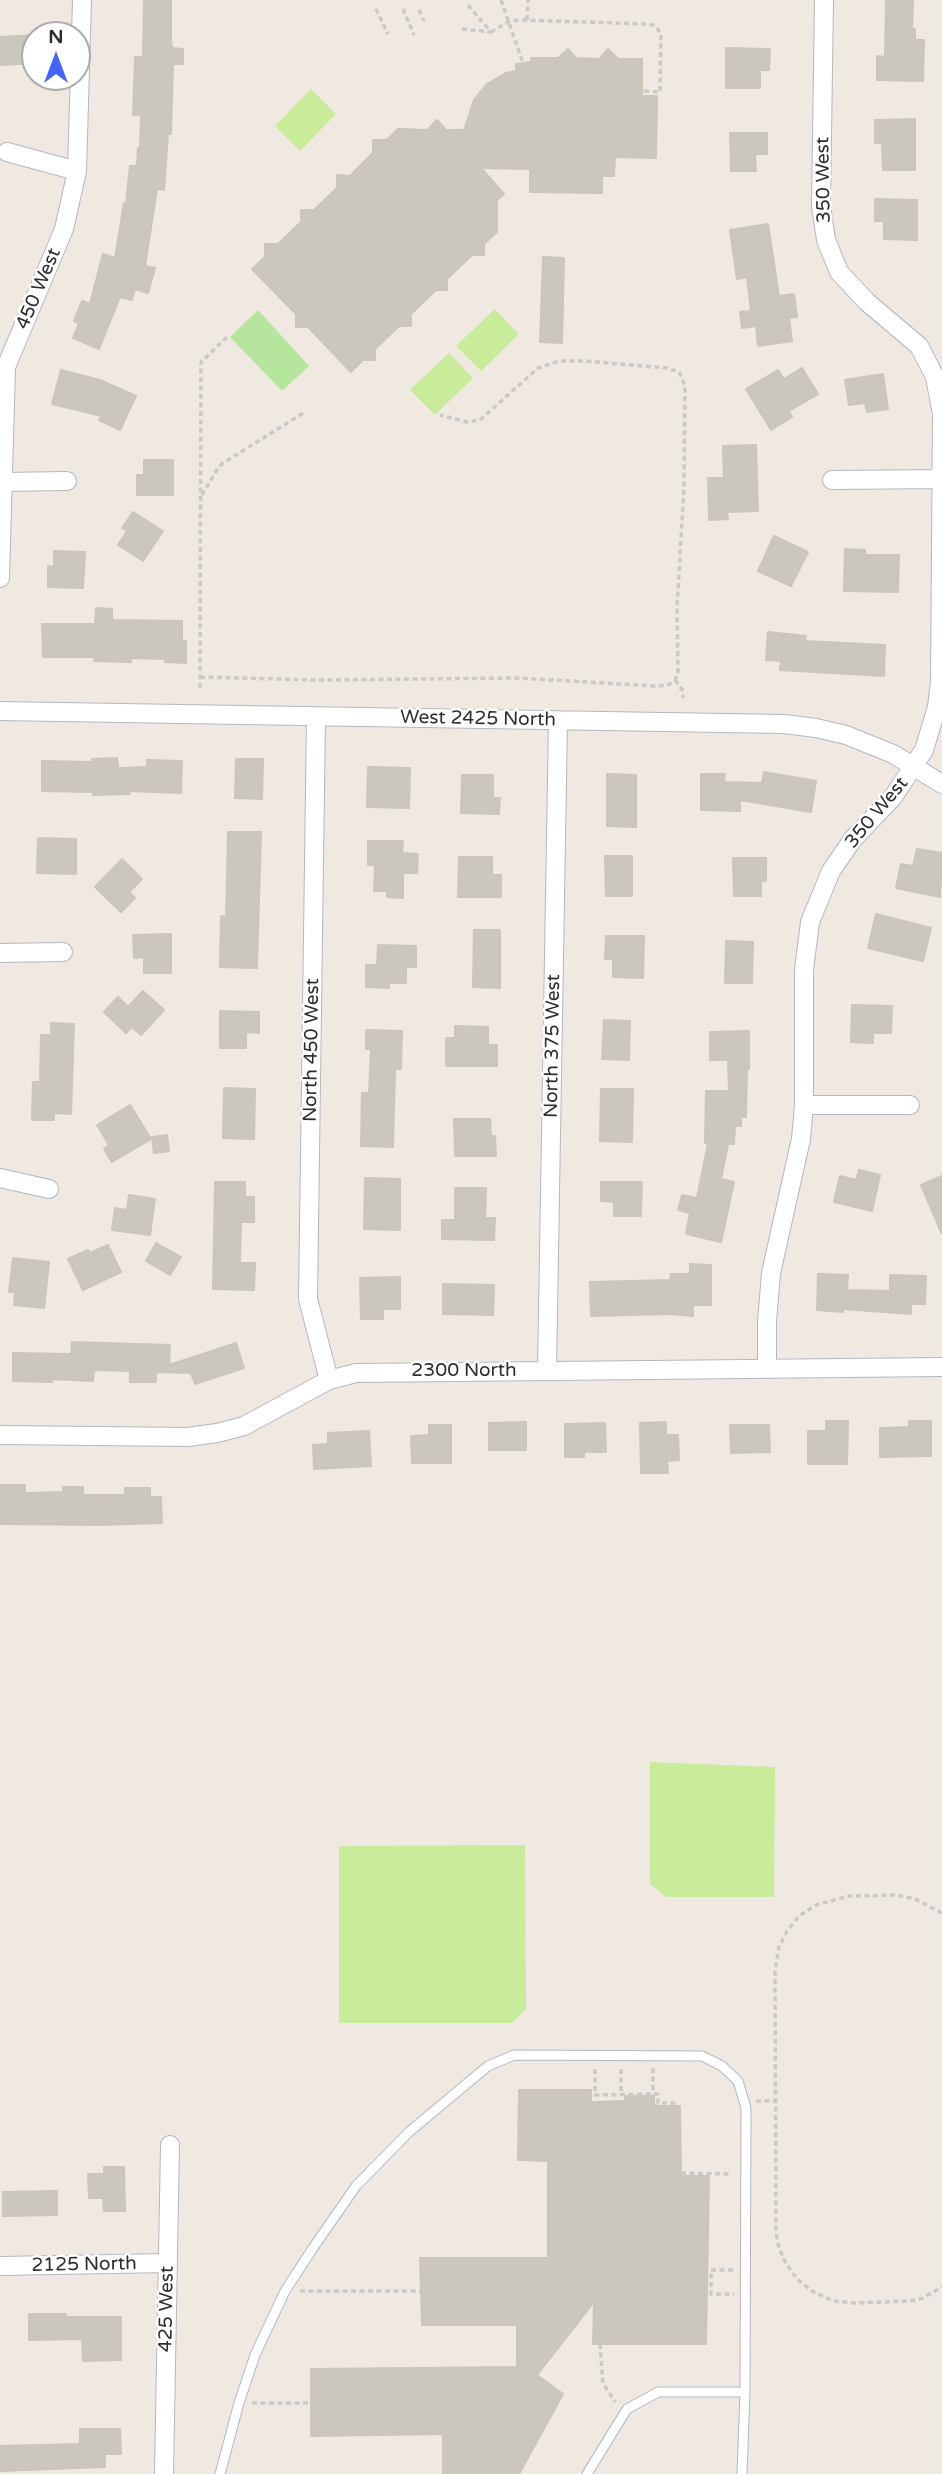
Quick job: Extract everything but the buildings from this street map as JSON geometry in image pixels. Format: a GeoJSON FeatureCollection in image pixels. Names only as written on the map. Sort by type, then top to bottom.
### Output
{"type":"FeatureCollection","features":[{"type":"Feature","properties":{"kind":"street","name":"450 West"},"geometry":{"type":"LineString","coordinates":[[0,578],[6,367],[64,229],[76,171],[82,0]]}},
{"type":"Feature","properties":{"kind":"street","name":"350 West"},"geometry":{"type":"LineString","coordinates":[[767,1368],[771,1273],[801,1139],[804,1105],[804,970],[810,922],[831,871],[853,839],[893,797],[924,750],[937,707],[940,682],[942,414],[935,377],[919,346],[867,302],[839,272],[826,240],[821,206],[824,0]]}},
{"type":"Feature","properties":{"kind":"street"},"geometry":{"type":"LineString","coordinates":[[7,152],[76,171]]}},
{"type":"Feature","properties":{"kind":"street"},"geometry":{"type":"LineString","coordinates":[[832,480],[942,479]]}},
{"type":"Feature","properties":{"kind":"street"},"geometry":{"type":"LineString","coordinates":[[2,482],[67,481]]}},
{"type":"Feature","properties":{"kind":"street","name":"West 2425 North"},"geometry":{"type":"LineString","coordinates":[[0,711],[784,724],[816,727],[846,735],[892,754],[942,784]]}},
{"type":"Feature","properties":{"kind":"street","name":"North 450 West"},"geometry":{"type":"LineString","coordinates":[[316,717],[308,1299],[329,1380]]}},
{"type":"Feature","properties":{"kind":"street","name":"North 375 West"},"geometry":{"type":"LineString","coordinates":[[547,1371],[558,720]]}},
{"type":"Feature","properties":{"kind":"street"},"geometry":{"type":"LineString","coordinates":[[0,953],[63,952]]}},
{"type":"Feature","properties":{"kind":"street"},"geometry":{"type":"LineString","coordinates":[[804,1105],[910,1105]]}},
{"type":"Feature","properties":{"kind":"street"},"geometry":{"type":"LineString","coordinates":[[0,1178],[49,1189]]}},
{"type":"Feature","properties":{"kind":"street","name":"2300 North"},"geometry":{"type":"LineString","coordinates":[[0,1436],[188,1437],[217,1433],[244,1426],[329,1380],[356,1373],[942,1367]]}},
{"type":"Feature","properties":{"kind":"street","name":"425 West"},"geometry":{"type":"LineString","coordinates":[[164,2474],[170,2145]]}},
{"type":"Feature","properties":{"kind":"street","name":"2125 North"},"geometry":{"type":"LineString","coordinates":[[0,2266],[168,2263]]}},
{"type":"Feature","properties":{"kind":"lane"},"geometry":{"type":"LineString","coordinates":[[220,2474],[255,2355],[285,2291],[320,2237],[356,2186],[409,2132],[488,2066],[514,2055],[702,2056],[722,2066],[738,2081],[746,2108],[745,2392],[742,2474]]}},
{"type":"Feature","properties":{"kind":"lane"},"geometry":{"type":"LineString","coordinates":[[587,2474],[627,2409],[658,2392],[745,2392]]}},
{"type":"Feature","properties":{"kind":"path"},"geometry":{"type":"LineString","coordinates":[[500,0],[523,63]]}},
{"type":"Feature","properties":{"kind":"path"},"geometry":{"type":"LineString","coordinates":[[527,20],[528,0]]}},
{"type":"Feature","properties":{"kind":"path"},"geometry":{"type":"LineString","coordinates":[[467,5],[491,32]]}},
{"type":"Feature","properties":{"kind":"path"},"geometry":{"type":"LineString","coordinates":[[376,9],[388,34]]}},
{"type":"Feature","properties":{"kind":"path"},"geometry":{"type":"LineString","coordinates":[[402,9],[414,35]]}},
{"type":"Feature","properties":{"kind":"path"},"geometry":{"type":"LineString","coordinates":[[419,10],[424,21]]}},
{"type":"Feature","properties":{"kind":"path"},"geometry":{"type":"LineString","coordinates":[[462,29],[491,32],[508,22],[527,20],[655,26],[660,33],[660,92],[643,91]]}},
{"type":"Feature","properties":{"kind":"path"},"geometry":{"type":"LineString","coordinates":[[200,688],[201,362],[229,335]]}},
{"type":"Feature","properties":{"kind":"path"},"geometry":{"type":"LineString","coordinates":[[200,677],[317,680],[517,678],[655,686],[668,685],[675,680],[678,674],[677,607],[684,488],[685,386],[684,378],[679,372],[667,368],[559,361],[538,368],[480,420],[467,422],[440,415]]}},
{"type":"Feature","properties":{"kind":"path"},"geometry":{"type":"LineString","coordinates":[[201,497],[223,463],[305,412]]}},
{"type":"Feature","properties":{"kind":"path"},"geometry":{"type":"LineString","coordinates":[[675,680],[683,691],[683,698]]}},
{"type":"Feature","properties":{"kind":"path"},"geometry":{"type":"LineString","coordinates":[[942,1913],[915,1899],[896,1895],[860,1896],[816,1905],[799,1916],[787,1931],[779,1947],[775,1971],[778,2244],[796,2278],[812,2291],[833,2301],[910,2301],[923,2298],[942,2287]]}},
{"type":"Feature","properties":{"kind":"path"},"geometry":{"type":"LineString","coordinates":[[652,2066],[653,2094]]}},
{"type":"Feature","properties":{"kind":"path"},"geometry":{"type":"LineString","coordinates":[[595,2067],[595,2095],[658,2094],[658,2103],[679,2103]]}},
{"type":"Feature","properties":{"kind":"path"},"geometry":{"type":"LineString","coordinates":[[621,2067],[621,2095]]}},
{"type":"Feature","properties":{"kind":"path"},"geometry":{"type":"LineString","coordinates":[[754,2101],[775,2101]]}},
{"type":"Feature","properties":{"kind":"path"},"geometry":{"type":"LineString","coordinates":[[681,2173],[736,2174]]}},
{"type":"Feature","properties":{"kind":"path"},"geometry":{"type":"LineString","coordinates":[[735,2270],[710,2270],[711,2294],[737,2294]]}},
{"type":"Feature","properties":{"kind":"path"},"geometry":{"type":"LineString","coordinates":[[295,2291],[421,2291]]}},
{"type":"Feature","properties":{"kind":"path"},"geometry":{"type":"LineString","coordinates":[[600,2344],[603,2383],[615,2402]]}},
{"type":"Feature","properties":{"kind":"path"},"geometry":{"type":"LineString","coordinates":[[247,2403],[310,2403]]}},
{"type":"Feature","properties":{"kind":"green space"},"geometry":{"type":"Polygon","coordinates":[[[311,89],[336,114],[300,151],[275,126],[311,89]]]}},
{"type":"Feature","properties":{"kind":"green space"},"geometry":{"type":"Polygon","coordinates":[[[495,309],[519,334],[481,371],[456,346],[495,309]]]}},
{"type":"Feature","properties":{"kind":"green space"},"geometry":{"type":"Polygon","coordinates":[[[258,310],[309,366],[282,391],[230,337],[258,310]]]}},
{"type":"Feature","properties":{"kind":"green space"},"geometry":{"type":"Polygon","coordinates":[[[449,353],[473,378],[435,415],[410,390],[449,353]]]}},
{"type":"Feature","properties":{"kind":"green space"},"geometry":{"type":"Polygon","coordinates":[[[650,1762],[775,1767],[774,1897],[666,1897],[650,1884],[650,1762]]]}},
{"type":"Feature","properties":{"kind":"green space"},"geometry":{"type":"Polygon","coordinates":[[[525,1845],[526,2009],[512,2023],[339,2023],[339,1846],[525,1845]]]}}]}
